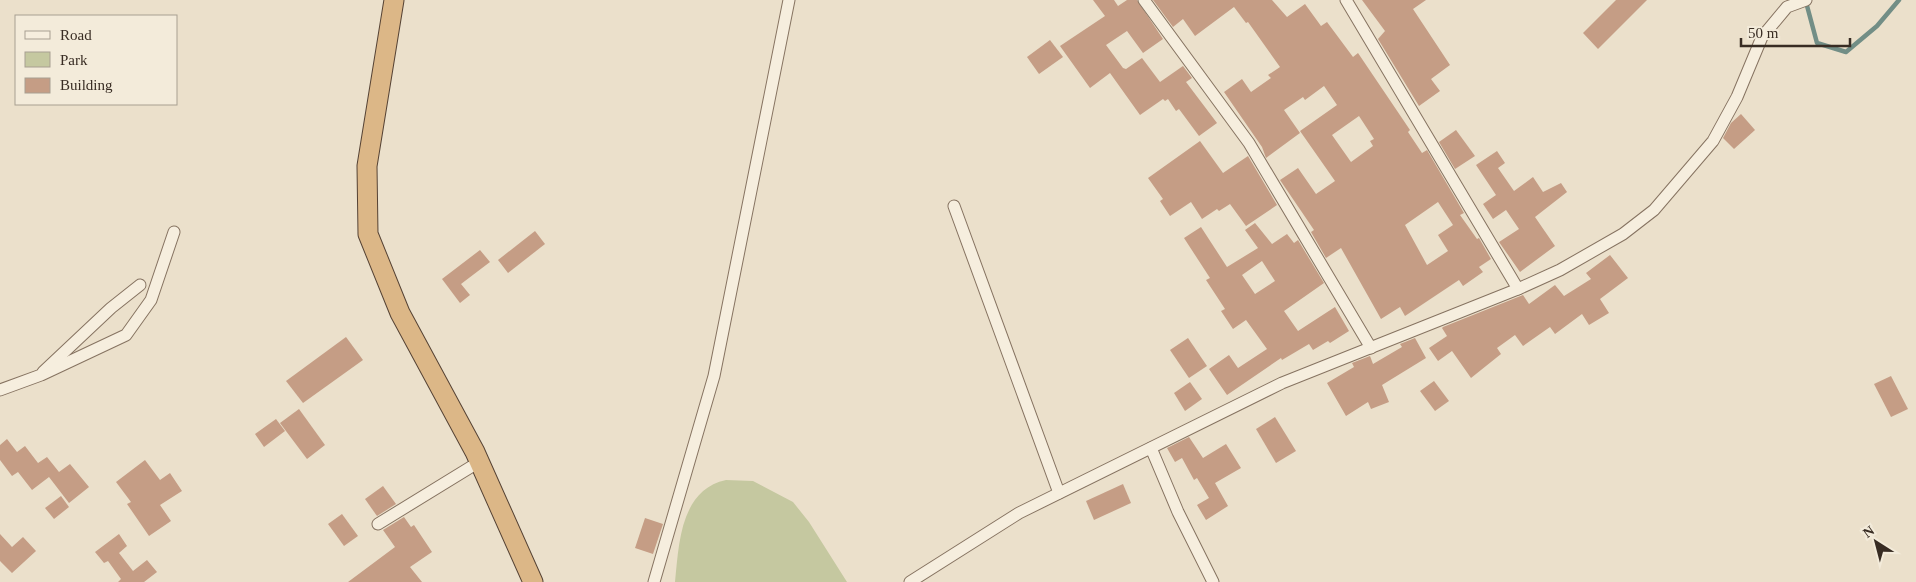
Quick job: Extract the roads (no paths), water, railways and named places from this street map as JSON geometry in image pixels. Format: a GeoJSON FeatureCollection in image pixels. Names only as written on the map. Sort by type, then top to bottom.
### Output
{"type":"FeatureCollection","features":[{"type":"Feature","properties":{"kind":"highway"},"geometry":{"type":"LineString","coordinates":[[394,0],[367,166],[368,234],[400,313],[479,462],[533,582]]}},
{"type":"Feature","properties":{"kind":"street"},"geometry":{"type":"LineString","coordinates":[[654,582],[714,376],[789,0]]}},
{"type":"Feature","properties":{"kind":"street"},"geometry":{"type":"LineString","coordinates":[[1144,0],[1249,143],[1371,348]]}},
{"type":"Feature","properties":{"kind":"street"},"geometry":{"type":"LineString","coordinates":[[1346,0],[1518,289]]}},
{"type":"Feature","properties":{"kind":"street"},"geometry":{"type":"LineString","coordinates":[[910,582],[1019,514],[1282,383],[1518,289],[1560,270],[1624,234],[1654,210],[1713,141],[1737,97],[1762,37],[1787,7],[1806,0]]}},
{"type":"Feature","properties":{"kind":"street"},"geometry":{"type":"LineString","coordinates":[[954,206],[1059,493]]}},
{"type":"Feature","properties":{"kind":"street"},"geometry":{"type":"LineString","coordinates":[[0,390],[41,375],[126,335],[151,300],[174,232]]}},
{"type":"Feature","properties":{"kind":"street"},"geometry":{"type":"LineString","coordinates":[[41,375],[52,362],[111,308],[140,285]]}},
{"type":"Feature","properties":{"kind":"street"},"geometry":{"type":"LineString","coordinates":[[1151,448],[1178,512],[1213,582]]}},
{"type":"Feature","properties":{"kind":"street"},"geometry":{"type":"LineString","coordinates":[[378,524],[479,462]]}},
{"type":"Feature","properties":{"kind":"waterway"},"geometry":{"type":"LineString","coordinates":[[1806,2],[1817,43],[1846,52],[1877,26],[1899,0]]}}]}
